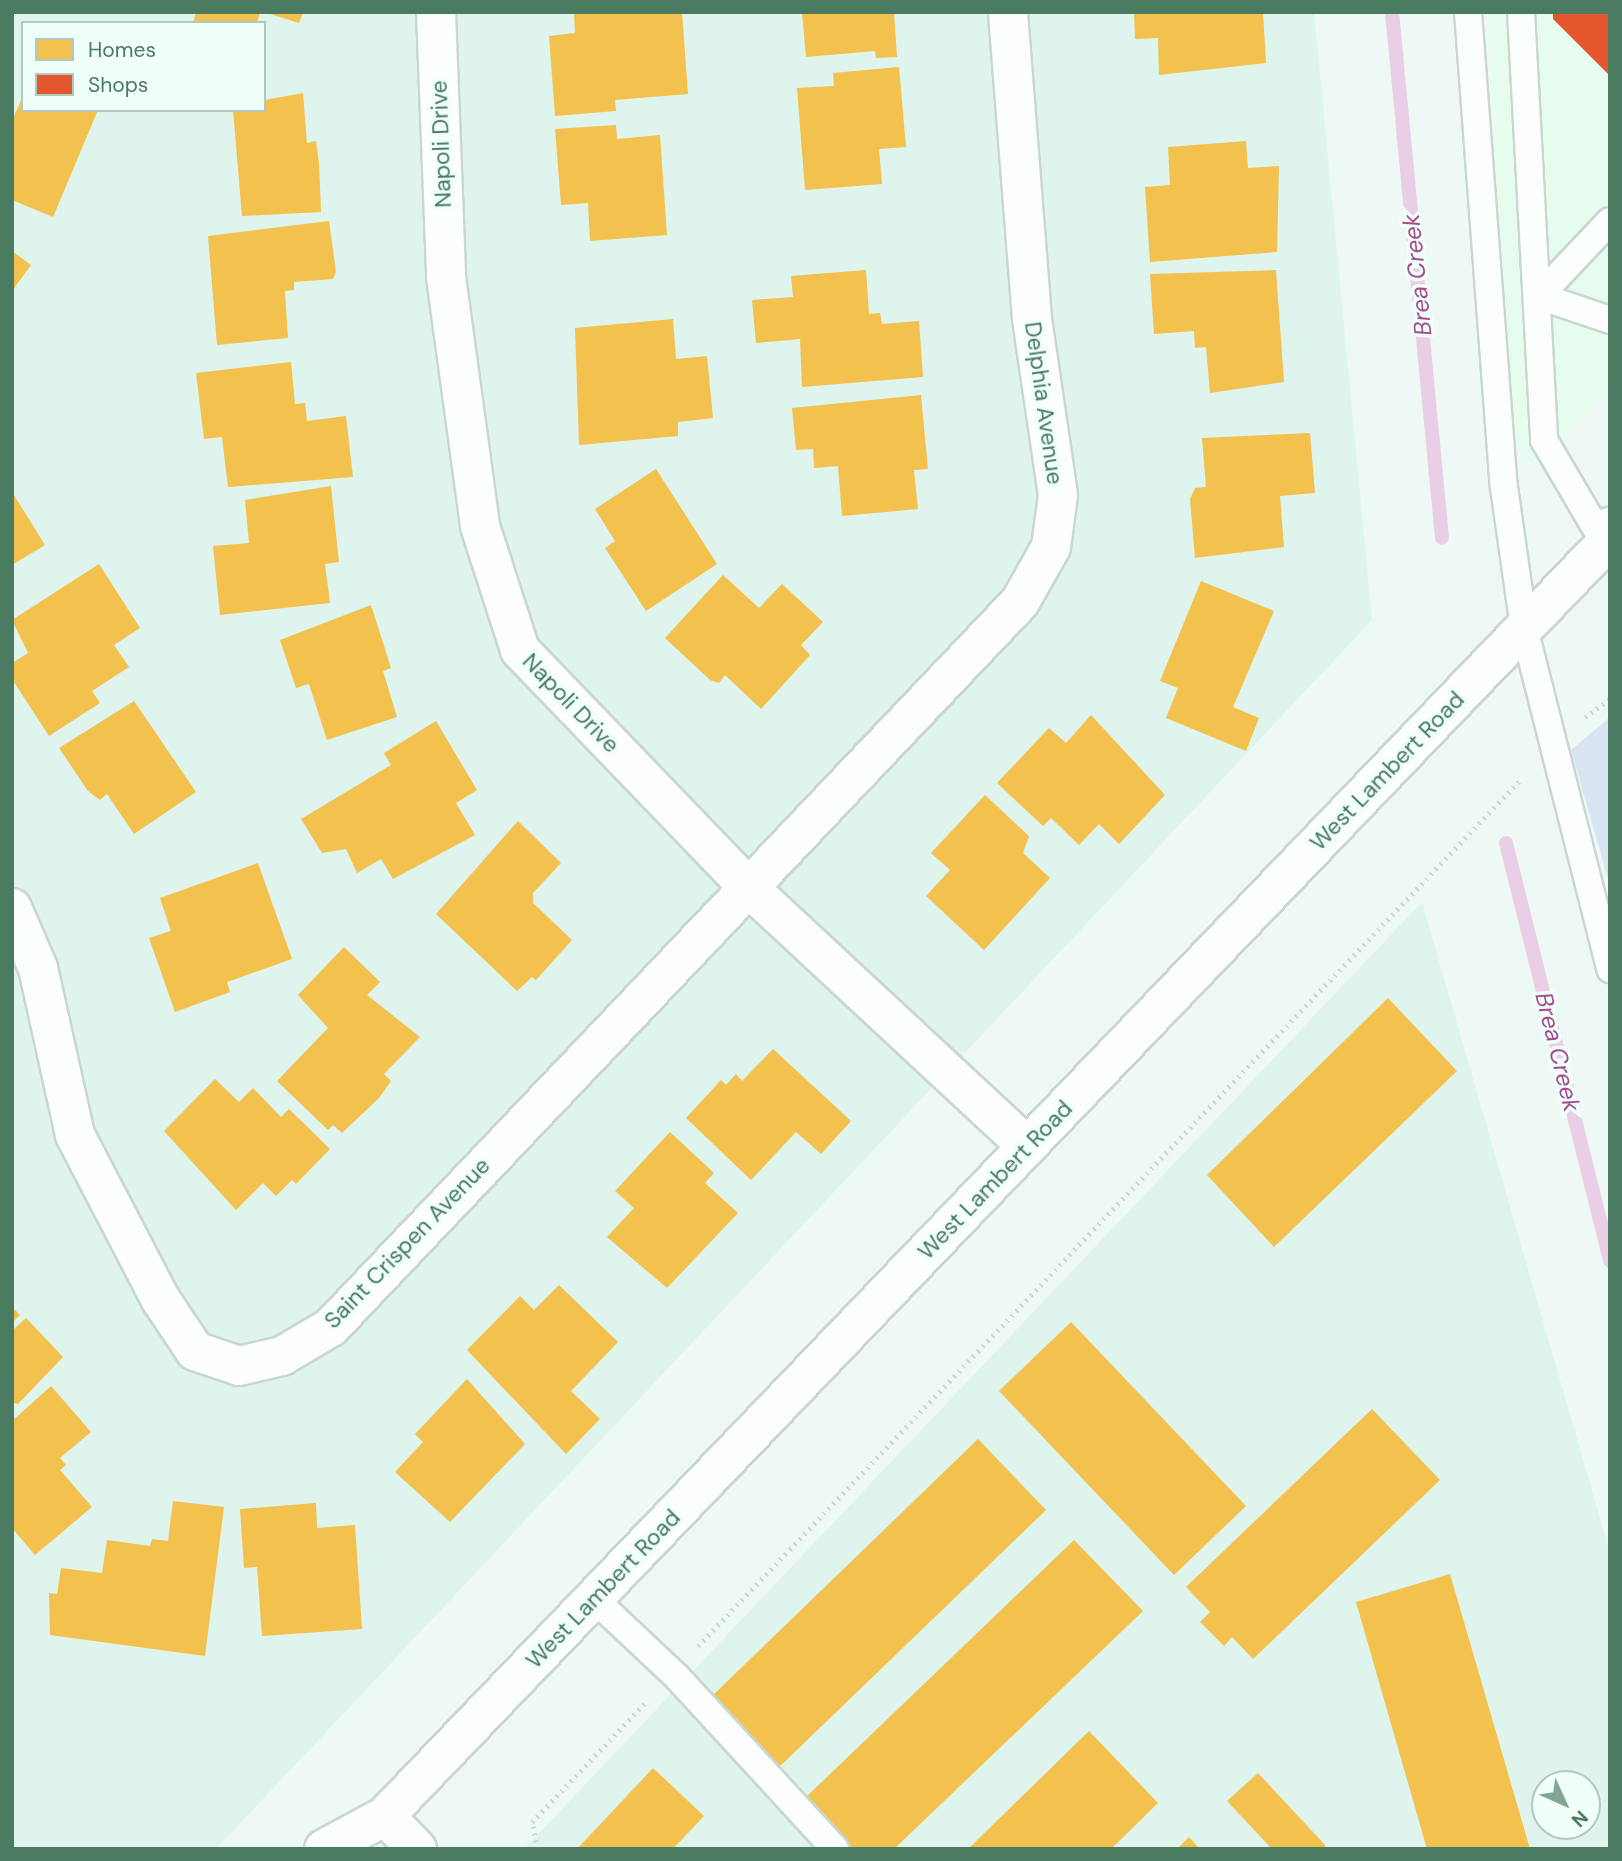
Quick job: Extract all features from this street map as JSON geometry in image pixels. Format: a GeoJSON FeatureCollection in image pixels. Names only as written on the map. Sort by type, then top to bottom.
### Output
{"type":"FeatureCollection","features":[{"type":"Feature","properties":{"kind":"street","name":"Napoli Drive"},"geometry":{"type":"LineString","coordinates":[[436,12],[448,290],[480,526],[520,650],[746,885],[1027,1146]]}},
{"type":"Feature","properties":{"kind":"street","name":"Delphia Avenue"},"geometry":{"type":"LineString","coordinates":[[746,885],[1020,602],[1051,547],[1058,495],[1032,318],[1008,12]]}},
{"type":"Feature","properties":{"kind":"street","name":"West Lambert Road"},"geometry":{"type":"LineString","coordinates":[[324,1849],[379,1832],[594,1599],[1609,541]]}},
{"type":"Feature","properties":{"kind":"street","name":"Saint Crispen Avenue"},"geometry":{"type":"LineString","coordinates":[[12,908],[38,968],[75,1135],[161,1300],[195,1351],[239,1366],[282,1356],[331,1327],[746,885]]}},
{"type":"Feature","properties":{"kind":"street"},"geometry":{"type":"LineString","coordinates":[[379,1832],[417,1849]]}},
{"type":"Feature","properties":{"kind":"lane"},"geometry":{"type":"LineString","coordinates":[[1468,12],[1504,487],[1524,628],[1610,970]]}},
{"type":"Feature","properties":{"kind":"lane"},"geometry":{"type":"LineString","coordinates":[[1521,12],[1545,440],[1609,541]]}},
{"type":"Feature","properties":{"kind":"lane"},"geometry":{"type":"LineString","coordinates":[[1539,296],[1610,221]]}},
{"type":"Feature","properties":{"kind":"lane"},"geometry":{"type":"LineString","coordinates":[[1539,296],[1610,320]]}},
{"type":"Feature","properties":{"kind":"lane"},"geometry":{"type":"LineString","coordinates":[[594,1599],[672,1673],[835,1849]]}},
{"type":"Feature","properties":{"kind":"path"},"geometry":{"type":"LineString","coordinates":[[537,1849],[532,1822],[1554,746],[1610,699]]}},
{"type":"Feature","properties":{"kind":"shaded area"},"geometry":{"type":"Polygon","coordinates":[[[12,12],[1314,12],[1372,620],[216,1849],[12,1849],[12,12]]]}},
{"type":"Feature","properties":{"kind":"shaded area"},"geometry":{"type":"Polygon","coordinates":[[[1487,12],[1610,12],[1610,387],[1535,467],[1513,440],[1487,12]]]}},
{"type":"Feature","properties":{"kind":"shaded area"},"geometry":{"type":"Polygon","coordinates":[[[1610,717],[1610,886],[1571,750],[1610,717]]]}},
{"type":"Feature","properties":{"kind":"shaded area"},"geometry":{"type":"Polygon","coordinates":[[[1422,902],[1610,1553],[1610,1849],[524,1849],[1422,902]]]}},
{"type":"Feature","properties":{"kind":"building: Homes"},"geometry":{"type":"Polygon","coordinates":[[[196,12],[260,12],[258,21],[194,21],[196,12]]]}},
{"type":"Feature","properties":{"kind":"building: Homes"},"geometry":{"type":"Polygon","coordinates":[[[264,12],[303,12],[299,23],[264,12]]]}},
{"type":"Feature","properties":{"kind":"building: Homes"},"geometry":{"type":"Polygon","coordinates":[[[574,12],[682,12],[688,94],[615,100],[616,111],[555,116],[549,36],[575,33],[574,12]]]}},
{"type":"Feature","properties":{"kind":"building: Homes"},"geometry":{"type":"Polygon","coordinates":[[[802,12],[894,12],[897,57],[876,58],[875,51],[806,57],[802,12]]]}},
{"type":"Feature","properties":{"kind":"building: Homes"},"geometry":{"type":"Polygon","coordinates":[[[1134,12],[1263,12],[1266,63],[1159,75],[1158,38],[1135,39],[1134,12]]]}},
{"type":"Feature","properties":{"kind":"building: Homes"},"geometry":{"type":"Polygon","coordinates":[[[899,67],[906,147],[879,149],[882,184],[805,190],[797,88],[834,86],[833,73],[899,67]]]}},
{"type":"Feature","properties":{"kind":"building: Homes"},"geometry":{"type":"Polygon","coordinates":[[[303,93],[307,143],[316,141],[321,212],[242,216],[233,112],[266,112],[266,100],[303,93]]]}},
{"type":"Feature","properties":{"kind":"building: Homes"},"geometry":{"type":"Polygon","coordinates":[[[21,101],[21,112],[97,112],[53,217],[12,200],[12,121],[21,101]]]}},
{"type":"Feature","properties":{"kind":"building: Homes"},"geometry":{"type":"Polygon","coordinates":[[[616,125],[617,139],[660,135],[667,235],[590,241],[588,203],[561,205],[555,129],[616,125]]]}},
{"type":"Feature","properties":{"kind":"building: Homes"},"geometry":{"type":"Polygon","coordinates":[[[1246,141],[1248,168],[1279,166],[1277,252],[1150,262],[1145,187],[1170,185],[1168,147],[1246,141]]]}},
{"type":"Feature","properties":{"kind":"building: Homes"},"geometry":{"type":"Polygon","coordinates":[[[329,221],[336,272],[333,279],[294,282],[294,290],[285,291],[288,338],[217,345],[208,236],[329,221]]]}},
{"type":"Feature","properties":{"kind":"building: Homes"},"geometry":{"type":"Polygon","coordinates":[[[12,251],[31,265],[12,291],[12,251]]]}},
{"type":"Feature","properties":{"kind":"building: Homes"},"geometry":{"type":"Polygon","coordinates":[[[866,270],[869,314],[880,313],[882,324],[919,321],[923,377],[802,387],[800,339],[756,343],[752,300],[793,297],[791,276],[866,270]]]}},
{"type":"Feature","properties":{"kind":"building: Homes"},"geometry":{"type":"Polygon","coordinates":[[[1276,270],[1284,382],[1210,393],[1206,347],[1195,348],[1194,331],[1154,334],[1150,274],[1276,270]]]}},
{"type":"Feature","properties":{"kind":"building: Homes"},"geometry":{"type":"Polygon","coordinates":[[[673,319],[676,359],[707,356],[713,418],[678,422],[678,436],[579,445],[575,328],[673,319]]]}},
{"type":"Feature","properties":{"kind":"building: Homes"},"geometry":{"type":"Polygon","coordinates":[[[291,362],[295,404],[305,403],[307,421],[346,416],[353,477],[228,487],[222,437],[204,439],[196,373],[291,362]]]}},
{"type":"Feature","properties":{"kind":"building: Homes"},"geometry":{"type":"Polygon","coordinates":[[[921,395],[928,469],[914,470],[918,509],[842,516],[838,466],[814,468],[813,449],[796,450],[792,408],[921,395]]]}},
{"type":"Feature","properties":{"kind":"building: Homes"},"geometry":{"type":"Polygon","coordinates":[[[1310,433],[1315,493],[1280,496],[1284,547],[1195,558],[1190,499],[1195,488],[1206,487],[1202,438],[1310,433]]]}},
{"type":"Feature","properties":{"kind":"building: Homes"},"geometry":{"type":"Polygon","coordinates":[[[656,469],[717,564],[646,611],[605,548],[615,541],[595,509],[656,469]]]}},
{"type":"Feature","properties":{"kind":"building: Homes"},"geometry":{"type":"Polygon","coordinates":[[[331,486],[339,562],[325,564],[330,603],[220,615],[213,546],[249,543],[245,500],[331,486]]]}},
{"type":"Feature","properties":{"kind":"building: Homes"},"geometry":{"type":"Polygon","coordinates":[[[12,492],[45,545],[12,565],[12,492]]]}},
{"type":"Feature","properties":{"kind":"building: Homes"},"geometry":{"type":"Polygon","coordinates":[[[99,564],[140,628],[114,645],[129,667],[92,691],[100,703],[49,736],[12,679],[12,663],[28,653],[12,620],[99,564]]]}},
{"type":"Feature","properties":{"kind":"building: Homes"},"geometry":{"type":"Polygon","coordinates":[[[723,575],[759,608],[782,584],[823,622],[801,645],[810,655],[761,709],[725,675],[719,683],[710,680],[665,638],[723,575]]]}},
{"type":"Feature","properties":{"kind":"building: Homes"},"geometry":{"type":"Polygon","coordinates":[[[1201,581],[1274,611],[1233,707],[1259,718],[1246,751],[1166,718],[1178,688],[1160,681],[1201,581]]]}},
{"type":"Feature","properties":{"kind":"building: Homes"},"geometry":{"type":"Polygon","coordinates":[[[371,605],[391,668],[383,671],[397,717],[327,740],[309,684],[296,688],[280,640],[371,605]]]}},
{"type":"Feature","properties":{"kind":"building: Homes"},"geometry":{"type":"Polygon","coordinates":[[[134,701],[196,792],[134,834],[107,794],[100,800],[88,791],[59,748],[134,701]]]}},
{"type":"Feature","properties":{"kind":"building: Homes"},"geometry":{"type":"Polygon","coordinates":[[[1091,715],[1165,795],[1119,844],[1099,824],[1079,845],[1051,818],[1043,826],[997,783],[1049,728],[1066,743],[1091,715]]]}},
{"type":"Feature","properties":{"kind":"building: Homes"},"geometry":{"type":"Polygon","coordinates":[[[436,721],[477,790],[456,803],[475,835],[393,879],[381,859],[357,873],[346,849],[322,853],[301,819],[391,765],[384,753],[436,721]]]}},
{"type":"Feature","properties":{"kind":"building: Homes"},"geometry":{"type":"Polygon","coordinates":[[[985,795],[1029,836],[1023,853],[1050,878],[984,950],[926,896],[950,870],[931,853],[985,795]]]}},
{"type":"Feature","properties":{"kind":"building: Homes"},"geometry":{"type":"Polygon","coordinates":[[[518,821],[561,863],[533,893],[533,903],[572,940],[536,980],[532,977],[517,991],[436,914],[518,821]]]}},
{"type":"Feature","properties":{"kind":"building: Homes"},"geometry":{"type":"Polygon","coordinates":[[[258,863],[292,959],[227,982],[230,992],[175,1012],[149,938],[171,931],[160,898],[258,863]]]}},
{"type":"Feature","properties":{"kind":"building: Homes"},"geometry":{"type":"Polygon","coordinates":[[[344,947],[380,982],[367,995],[420,1037],[384,1074],[391,1081],[379,1098],[342,1133],[333,1125],[328,1130],[277,1081],[328,1028],[298,995],[344,947]]]}},
{"type":"Feature","properties":{"kind":"building: Homes"},"geometry":{"type":"Polygon","coordinates":[[[1388,998],[1457,1071],[1274,1247],[1207,1175],[1388,998]]]}},
{"type":"Feature","properties":{"kind":"building: Homes"},"geometry":{"type":"Polygon","coordinates":[[[773,1049],[851,1121],[821,1154],[796,1132],[751,1180],[686,1118],[721,1080],[726,1085],[736,1074],[742,1081],[773,1049]]]}},
{"type":"Feature","properties":{"kind":"building: Homes"},"geometry":{"type":"Polygon","coordinates":[[[215,1079],[239,1102],[253,1088],[281,1117],[289,1109],[330,1149],[296,1184],[292,1180],[276,1196],[263,1183],[236,1210],[164,1131],[215,1079]]]}},
{"type":"Feature","properties":{"kind":"building: Homes"},"geometry":{"type":"Polygon","coordinates":[[[670,1132],[714,1173],[705,1183],[738,1213],[667,1288],[607,1237],[634,1208],[615,1191],[670,1132]]]}},
{"type":"Feature","properties":{"kind":"building: Homes"},"geometry":{"type":"Polygon","coordinates":[[[559,1285],[618,1342],[571,1391],[600,1419],[566,1454],[467,1350],[520,1296],[534,1310],[559,1285]]]}},
{"type":"Feature","properties":{"kind":"building: Homes"},"geometry":{"type":"Polygon","coordinates":[[[12,1307],[20,1315],[12,1323],[12,1307]]]}},
{"type":"Feature","properties":{"kind":"building: Homes"},"geometry":{"type":"Polygon","coordinates":[[[26,1318],[63,1357],[18,1404],[12,1403],[12,1331],[26,1318]]]}},
{"type":"Feature","properties":{"kind":"building: Homes"},"geometry":{"type":"Polygon","coordinates":[[[1071,1322],[1246,1506],[1174,1575],[999,1391],[1071,1322]]]}},
{"type":"Feature","properties":{"kind":"building: Homes"},"geometry":{"type":"Polygon","coordinates":[[[467,1379],[525,1444],[450,1522],[395,1472],[423,1442],[415,1434],[467,1379]]]}},
{"type":"Feature","properties":{"kind":"building: Homes"},"geometry":{"type":"Polygon","coordinates":[[[51,1386],[91,1432],[60,1458],[66,1465],[60,1470],[92,1507],[35,1555],[12,1528],[12,1421],[51,1386]]]}},
{"type":"Feature","properties":{"kind":"building: Homes"},"geometry":{"type":"Polygon","coordinates":[[[1372,1409],[1440,1480],[1253,1659],[1232,1637],[1224,1646],[1200,1622],[1210,1612],[1186,1587],[1372,1409]]]}},
{"type":"Feature","properties":{"kind":"building: Homes"},"geometry":{"type":"Polygon","coordinates":[[[978,1439],[1046,1510],[775,1771],[708,1700],[978,1439]]]}},
{"type":"Feature","properties":{"kind":"building: Homes"},"geometry":{"type":"Polygon","coordinates":[[[173,1501],[224,1507],[205,1656],[50,1635],[49,1593],[57,1594],[61,1568],[102,1573],[107,1540],[150,1546],[152,1539],[168,1541],[173,1501]]]}},
{"type":"Feature","properties":{"kind":"building: Homes"},"geometry":{"type":"Polygon","coordinates":[[[316,1503],[317,1528],[355,1525],[362,1629],[262,1636],[257,1567],[244,1568],[240,1509],[316,1503]]]}},
{"type":"Feature","properties":{"kind":"building: Homes"},"geometry":{"type":"Polygon","coordinates":[[[1074,1540],[1143,1611],[894,1849],[847,1849],[802,1801],[1074,1540]]]}},
{"type":"Feature","properties":{"kind":"building: Homes"},"geometry":{"type":"Polygon","coordinates":[[[1450,1574],[1530,1849],[1427,1849],[1356,1602],[1450,1574]]]}},
{"type":"Feature","properties":{"kind":"building: Homes"},"geometry":{"type":"Polygon","coordinates":[[[1089,1731],[1158,1803],[1111,1849],[968,1849],[1089,1731]]]}},
{"type":"Feature","properties":{"kind":"building: Homes"},"geometry":{"type":"Polygon","coordinates":[[[653,1768],[704,1816],[673,1849],[577,1849],[653,1768]]]}},
{"type":"Feature","properties":{"kind":"building: Homes"},"geometry":{"type":"Polygon","coordinates":[[[1258,1773],[1326,1846],[1323,1849],[1272,1849],[1227,1801],[1258,1773]]]}},
{"type":"Feature","properties":{"kind":"building: Homes"},"geometry":{"type":"Polygon","coordinates":[[[1189,1837],[1200,1849],[1177,1849],[1189,1837]]]}},
{"type":"Feature","properties":{"kind":"building: Shops"},"geometry":{"type":"Polygon","coordinates":[[[1553,12],[1610,12],[1610,76],[1553,19],[1553,12]]]}},
{"type":"Feature","properties":{"kind":"waterway","name":"Brea Creek"},"geometry":{"type":"LineString","coordinates":[[1392,12],[1442,538]]}},
{"type":"Feature","properties":{"kind":"waterway","name":"Brea Creek"},"geometry":{"type":"LineString","coordinates":[[1506,843],[1610,1261]]}}]}
